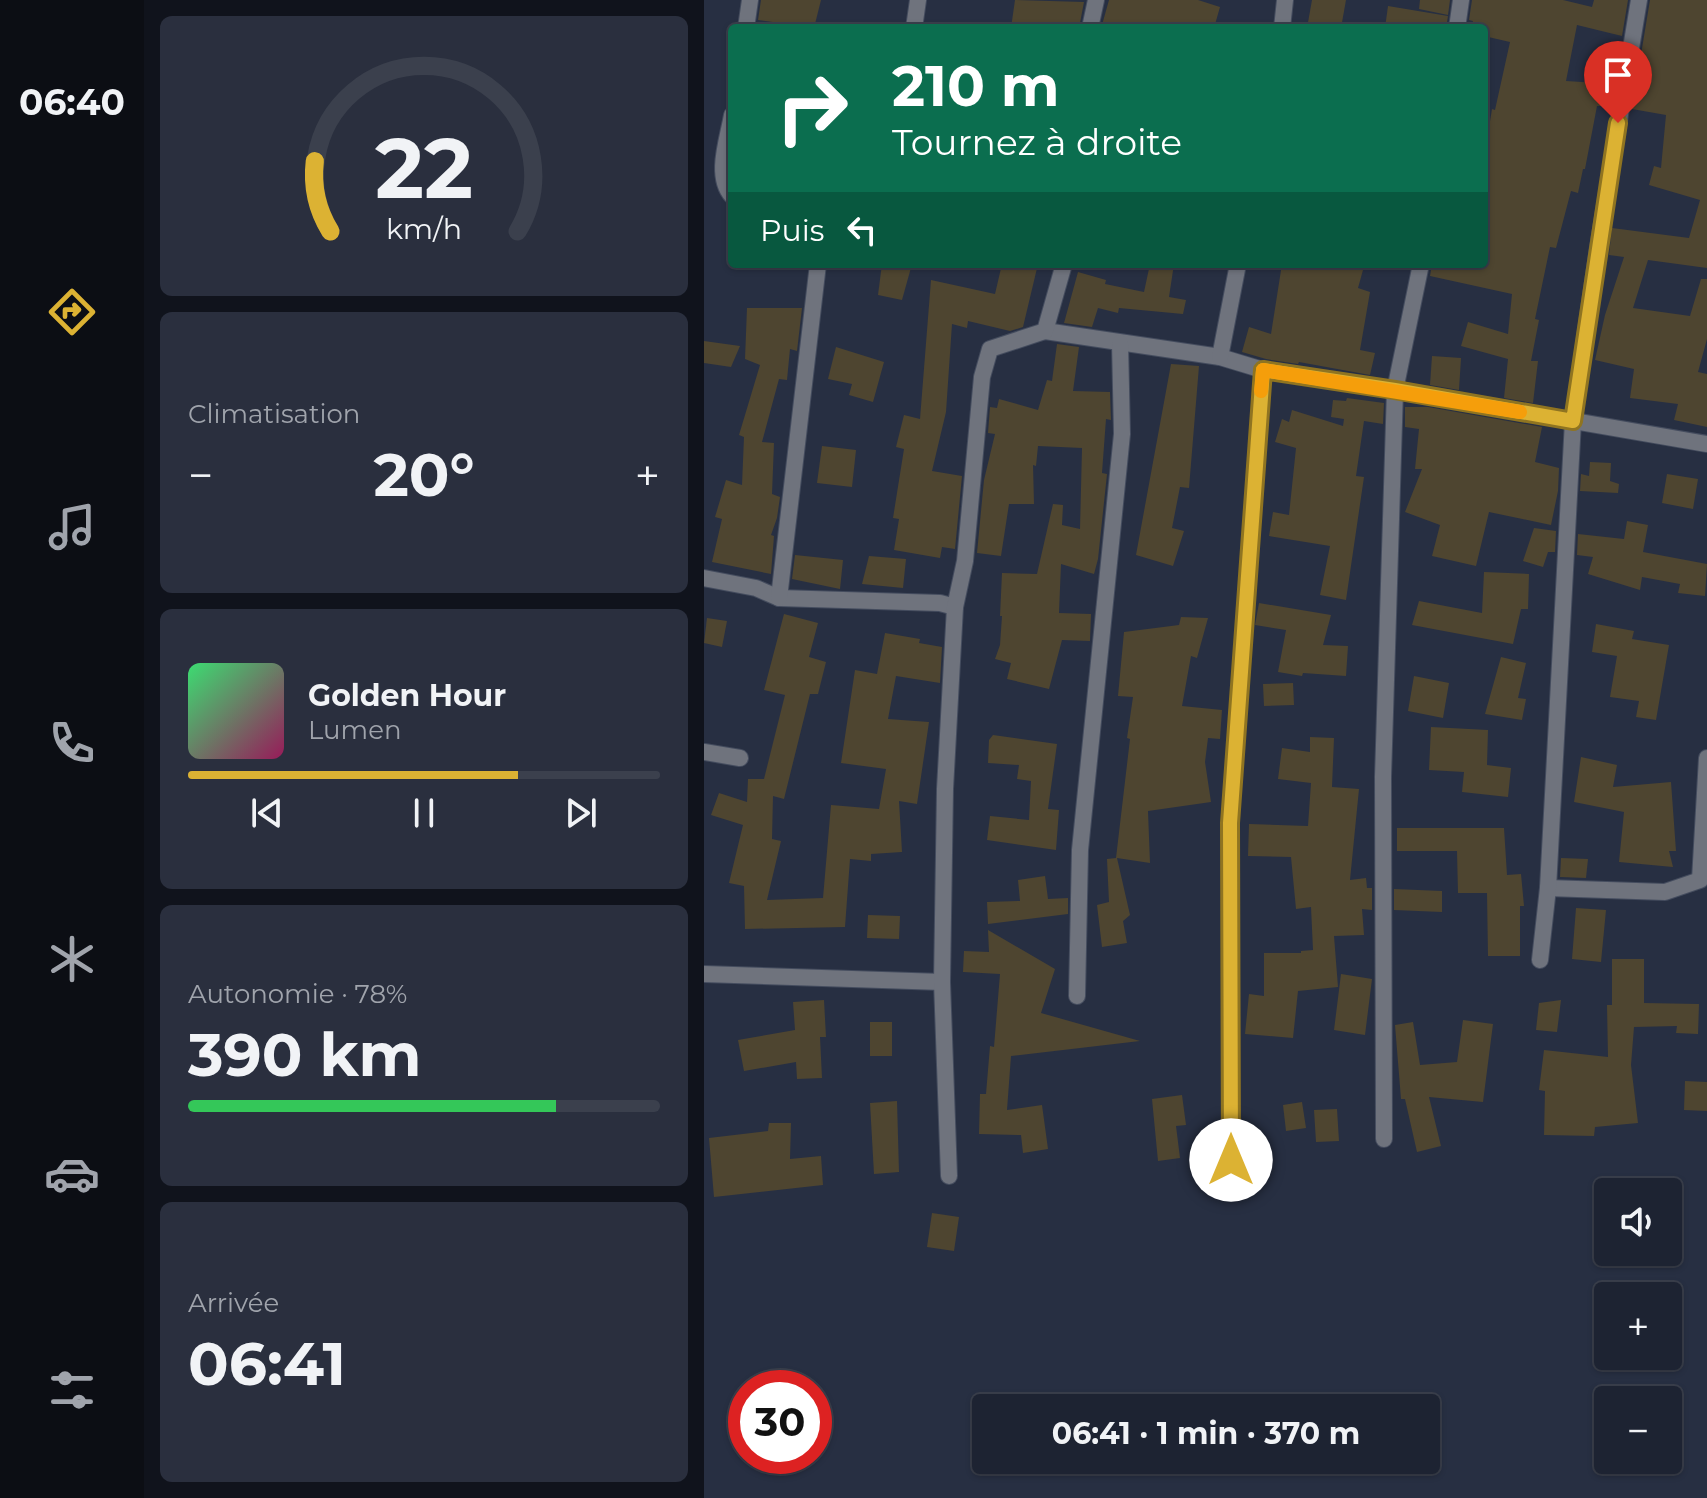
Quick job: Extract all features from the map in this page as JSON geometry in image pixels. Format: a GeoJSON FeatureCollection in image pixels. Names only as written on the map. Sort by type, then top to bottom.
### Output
{"type":"FeatureCollection","features":[{"type":"Feature","properties":{"kind":"street"},"geometry":{"type":"LineString","coordinates":[[747,24],[750,0]]}},
{"type":"Feature","properties":{"kind":"street"},"geometry":{"type":"LineString","coordinates":[[915,24],[918,0]]}},
{"type":"Feature","properties":{"kind":"street"},"geometry":{"type":"LineString","coordinates":[[1091,24],[1096,0]]}},
{"type":"Feature","properties":{"kind":"street"},"geometry":{"type":"LineString","coordinates":[[1282,24],[1285,0]]}},
{"type":"Feature","properties":{"kind":"street"},"geometry":{"type":"LineString","coordinates":[[1458,24],[1461,0]]}},
{"type":"Feature","properties":{"kind":"street"},"geometry":{"type":"LineString","coordinates":[[1540,960],[1548,888],[1573,421],[1639,0]]}},
{"type":"Feature","properties":{"kind":"street"},"geometry":{"type":"LineString","coordinates":[[728,141],[723,174],[728,190]]}},
{"type":"Feature","properties":{"kind":"street"},"geometry":{"type":"LineString","coordinates":[[779,598],[818,268]]}},
{"type":"Feature","properties":{"kind":"street"},"geometry":{"type":"LineString","coordinates":[[1045,331],[1063,268]]}},
{"type":"Feature","properties":{"kind":"street"},"geometry":{"type":"LineString","coordinates":[[1220,357],[1237,268]]}},
{"type":"Feature","properties":{"kind":"street"},"geometry":{"type":"LineString","coordinates":[[1384,1139],[1383,777],[1395,390],[1420,268]]}},
{"type":"Feature","properties":{"kind":"street"},"geometry":{"type":"LineString","coordinates":[[949,1176],[942,982],[945,789],[955,607],[965,561],[982,377],[990,349],[1045,331],[1220,357],[1263,370],[1707,444]]}},
{"type":"Feature","properties":{"kind":"street"},"geometry":{"type":"LineString","coordinates":[[1077,996],[1080,850],[1122,434],[1120,343]]}},
{"type":"Feature","properties":{"kind":"street"},"geometry":{"type":"LineString","coordinates":[[1231,1160],[1230,823],[1263,370]]}},
{"type":"Feature","properties":{"kind":"street"},"geometry":{"type":"LineString","coordinates":[[704,578],[756,588],[779,598],[940,603],[955,607]]}},
{"type":"Feature","properties":{"kind":"street"},"geometry":{"type":"LineString","coordinates":[[704,752],[740,758]]}},
{"type":"Feature","properties":{"kind":"street"},"geometry":{"type":"LineString","coordinates":[[1548,888],[1665,892],[1704,880],[1707,758]]}},
{"type":"Feature","properties":{"kind":"street"},"geometry":{"type":"LineString","coordinates":[[704,974],[942,982]]}},
{"type":"Feature","properties":{"kind":"building"},"geometry":{"type":"Polygon","coordinates":[[[761,0],[821,0],[815,24],[758,20],[761,0]]]}},
{"type":"Feature","properties":{"kind":"building"},"geometry":{"type":"Polygon","coordinates":[[[1015,0],[1084,2],[1080,24],[1012,24],[1015,0]]]}},
{"type":"Feature","properties":{"kind":"building"},"geometry":{"type":"Polygon","coordinates":[[[1109,0],[1198,0],[1220,7],[1215,24],[1102,24],[1109,0]]]}},
{"type":"Feature","properties":{"kind":"building"},"geometry":{"type":"Polygon","coordinates":[[[1312,0],[1346,0],[1342,24],[1308,24],[1312,0]]]}},
{"type":"Feature","properties":{"kind":"building"},"geometry":{"type":"Polygon","coordinates":[[[1420,0],[1450,0],[1448,15],[1419,9],[1420,0]]]}},
{"type":"Feature","properties":{"kind":"building"},"geometry":{"type":"Polygon","coordinates":[[[1472,0],[1563,0],[1592,7],[1594,0],[1628,0],[1622,36],[1577,25],[1566,81],[1614,84],[1610,106],[1597,106],[1578,193],[1571,191],[1556,248],[1550,247],[1535,319],[1539,320],[1531,361],[1538,361],[1533,403],[1504,398],[1508,359],[1461,346],[1468,322],[1508,334],[1512,294],[1430,276],[1431,268],[1488,268],[1488,134],[1510,42],[1488,37],[1488,24],[1472,24],[1473,21],[1469,20],[1472,0]]]}},
{"type":"Feature","properties":{"kind":"building"},"geometry":{"type":"Polygon","coordinates":[[[1650,0],[1707,0],[1707,268],[1648,260],[1633,308],[1690,316],[1701,279],[1707,279],[1707,339],[1698,372],[1707,374],[1707,427],[1674,420],[1678,404],[1630,398],[1634,369],[1595,360],[1605,315],[1624,257],[1609,255],[1612,228],[1689,238],[1700,200],[1649,185],[1654,166],[1661,168],[1666,115],[1632,109],[1650,0]]]}},
{"type":"Feature","properties":{"kind":"building"},"geometry":{"type":"Polygon","coordinates":[[[1388,6],[1448,16],[1447,24],[1386,24],[1388,6]]]}},
{"type":"Feature","properties":{"kind":"building"},"geometry":{"type":"Polygon","coordinates":[[[881,268],[911,268],[902,300],[878,295],[881,268]]]}},
{"type":"Feature","properties":{"kind":"building"},"geometry":{"type":"Polygon","coordinates":[[[1001,268],[1037,268],[1023,327],[1010,331],[968,321],[967,328],[952,324],[946,412],[932,471],[962,476],[955,549],[942,547],[940,558],[894,550],[899,519],[893,518],[904,449],[896,447],[904,415],[920,419],[931,280],[995,294],[1001,268]]]}},
{"type":"Feature","properties":{"kind":"building"},"geometry":{"type":"Polygon","coordinates":[[[1149,268],[1173,268],[1169,297],[1186,300],[1183,314],[1119,308],[1118,313],[1098,308],[1092,327],[1064,323],[1078,272],[1106,280],[1105,284],[1144,292],[1149,268]]]}},
{"type":"Feature","properties":{"kind":"building"},"geometry":{"type":"Polygon","coordinates":[[[1281,268],[1363,270],[1358,288],[1370,292],[1360,350],[1375,353],[1370,375],[1266,359],[1242,352],[1249,327],[1271,334],[1281,268]]]}},
{"type":"Feature","properties":{"kind":"building"},"geometry":{"type":"Polygon","coordinates":[[[747,308],[802,308],[797,351],[790,349],[787,380],[779,379],[762,442],[774,443],[772,494],[780,497],[771,535],[774,536],[771,574],[712,562],[722,519],[715,517],[726,480],[742,485],[744,437],[739,435],[760,365],[745,359],[747,308]]]}},
{"type":"Feature","properties":{"kind":"building"},"geometry":{"type":"Polygon","coordinates":[[[704,341],[740,346],[731,367],[704,363],[704,341]]]}},
{"type":"Feature","properties":{"kind":"building"},"geometry":{"type":"Polygon","coordinates":[[[1057,344],[1079,347],[1073,391],[1110,392],[1111,420],[1106,419],[1102,473],[1107,474],[1094,574],[1061,564],[1059,613],[1091,614],[1090,641],[1062,640],[1049,689],[1007,679],[1011,663],[995,659],[1000,645],[1002,573],[1037,574],[1053,504],[1063,505],[1062,525],[1080,529],[1082,448],[1038,446],[1036,466],[1033,465],[1034,504],[1009,504],[1001,556],[977,553],[984,480],[995,434],[988,433],[990,407],[997,408],[999,399],[1038,410],[1047,380],[1052,381],[1057,344]]]}},
{"type":"Feature","properties":{"kind":"building"},"geometry":{"type":"Polygon","coordinates":[[[836,347],[884,362],[873,402],[849,395],[852,384],[828,379],[836,347]]]}},
{"type":"Feature","properties":{"kind":"building"},"geometry":{"type":"Polygon","coordinates":[[[1432,356],[1461,358],[1459,390],[1430,385],[1432,356]]]}},
{"type":"Feature","properties":{"kind":"building"},"geometry":{"type":"Polygon","coordinates":[[[1171,364],[1199,366],[1189,488],[1180,487],[1172,528],[1184,531],[1173,566],[1136,555],[1171,364]]]}},
{"type":"Feature","properties":{"kind":"building"},"geometry":{"type":"Polygon","coordinates":[[[1347,398],[1384,403],[1383,424],[1364,421],[1356,476],[1364,477],[1346,600],[1320,595],[1330,546],[1269,536],[1273,512],[1289,515],[1296,448],[1275,442],[1282,419],[1289,422],[1292,410],[1343,426],[1344,419],[1331,417],[1333,400],[1346,401],[1347,398]]]}},
{"type":"Feature","properties":{"kind":"building"},"geometry":{"type":"Polygon","coordinates":[[[1405,407],[1428,407],[1542,427],[1535,462],[1559,468],[1551,525],[1489,512],[1476,566],[1432,556],[1440,525],[1405,512],[1422,469],[1415,469],[1419,429],[1405,427],[1405,407]]]}},
{"type":"Feature","properties":{"kind":"building"},"geometry":{"type":"Polygon","coordinates":[[[822,446],[856,450],[852,487],[817,483],[822,446]]]}},
{"type":"Feature","properties":{"kind":"building"},"geometry":{"type":"Polygon","coordinates":[[[1590,462],[1611,463],[1610,481],[1619,484],[1618,493],[1580,491],[1581,474],[1589,476],[1590,462]]]}},
{"type":"Feature","properties":{"kind":"building"},"geometry":{"type":"Polygon","coordinates":[[[1667,474],[1698,479],[1693,509],[1662,503],[1667,474]]]}},
{"type":"Feature","properties":{"kind":"building"},"geometry":{"type":"Polygon","coordinates":[[[1627,521],[1648,525],[1643,552],[1707,564],[1705,596],[1678,593],[1680,584],[1642,577],[1640,590],[1588,574],[1593,557],[1577,555],[1578,534],[1624,539],[1627,521]]]}},
{"type":"Feature","properties":{"kind":"building"},"geometry":{"type":"Polygon","coordinates":[[[1534,528],[1556,531],[1555,552],[1548,552],[1543,567],[1523,561],[1534,528]]]}},
{"type":"Feature","properties":{"kind":"building"},"geometry":{"type":"Polygon","coordinates":[[[795,555],[843,560],[840,589],[792,579],[795,555]]]}},
{"type":"Feature","properties":{"kind":"building"},"geometry":{"type":"Polygon","coordinates":[[[869,556],[906,559],[903,588],[862,584],[869,556]]]}},
{"type":"Feature","properties":{"kind":"building"},"geometry":{"type":"Polygon","coordinates":[[[1484,572],[1529,574],[1528,609],[1521,609],[1513,644],[1412,625],[1419,601],[1482,613],[1484,572]]]}},
{"type":"Feature","properties":{"kind":"building"},"geometry":{"type":"Polygon","coordinates":[[[1259,603],[1331,615],[1323,645],[1348,646],[1346,676],[1303,673],[1302,676],[1278,672],[1286,630],[1255,625],[1259,603]]]}},
{"type":"Feature","properties":{"kind":"building"},"geometry":{"type":"Polygon","coordinates":[[[784,614],[818,623],[809,657],[826,662],[818,694],[810,694],[784,799],[773,796],[772,839],[781,841],[767,900],[823,898],[831,805],[879,809],[886,769],[841,763],[855,670],[877,674],[885,633],[920,639],[919,643],[942,647],[940,683],[896,676],[888,719],[929,722],[917,804],[899,801],[902,852],[871,854],[871,861],[850,859],[845,927],[745,929],[744,886],[729,883],[743,825],[711,815],[719,793],[747,802],[748,779],[764,779],[785,695],[764,690],[784,614]]]}},
{"type":"Feature","properties":{"kind":"building"},"geometry":{"type":"Polygon","coordinates":[[[1181,617],[1208,618],[1197,658],[1191,656],[1182,706],[1222,710],[1220,739],[1208,738],[1205,762],[1211,802],[1148,811],[1150,863],[1117,858],[1130,915],[1123,921],[1127,943],[1102,947],[1097,905],[1109,902],[1107,859],[1116,858],[1133,697],[1118,696],[1124,632],[1179,625],[1181,617]]]}},
{"type":"Feature","properties":{"kind":"building"},"geometry":{"type":"Polygon","coordinates":[[[707,618],[727,621],[722,647],[704,643],[707,618]]]}},
{"type":"Feature","properties":{"kind":"building"},"geometry":{"type":"Polygon","coordinates":[[[1596,624],[1634,631],[1632,639],[1669,645],[1656,720],[1636,717],[1639,701],[1610,697],[1617,656],[1592,652],[1596,624]]]}},
{"type":"Feature","properties":{"kind":"building"},"geometry":{"type":"Polygon","coordinates":[[[1501,657],[1526,663],[1518,698],[1526,699],[1522,720],[1485,714],[1501,657]]]}},
{"type":"Feature","properties":{"kind":"building"},"geometry":{"type":"Polygon","coordinates":[[[1414,676],[1449,683],[1443,718],[1408,711],[1414,676]]]}},
{"type":"Feature","properties":{"kind":"building"},"geometry":{"type":"Polygon","coordinates":[[[1293,683],[1294,705],[1264,706],[1263,684],[1293,683]]]}},
{"type":"Feature","properties":{"kind":"building"},"geometry":{"type":"Polygon","coordinates":[[[1431,727],[1488,730],[1487,765],[1511,768],[1508,797],[1462,792],[1464,772],[1429,770],[1431,727]]]}},
{"type":"Feature","properties":{"kind":"building"},"geometry":{"type":"Polygon","coordinates":[[[993,735],[1057,744],[1048,809],[1059,810],[1056,850],[987,840],[990,816],[1029,820],[1031,781],[1017,779],[1019,765],[988,763],[989,740],[993,735]]]}},
{"type":"Feature","properties":{"kind":"building"},"geometry":{"type":"Polygon","coordinates":[[[1310,737],[1334,738],[1332,787],[1359,789],[1350,880],[1366,878],[1367,888],[1372,888],[1372,910],[1362,909],[1364,935],[1334,936],[1338,987],[1298,991],[1293,1038],[1245,1034],[1249,994],[1264,996],[1264,953],[1313,950],[1311,907],[1296,909],[1291,857],[1248,856],[1249,824],[1308,826],[1311,783],[1278,779],[1282,748],[1310,752],[1310,737]]]}},
{"type":"Feature","properties":{"kind":"building"},"geometry":{"type":"Polygon","coordinates":[[[1581,757],[1617,765],[1613,787],[1671,782],[1676,851],[1669,851],[1673,867],[1619,862],[1624,812],[1574,802],[1581,757]]]}},
{"type":"Feature","properties":{"kind":"building"},"geometry":{"type":"Polygon","coordinates":[[[1397,828],[1504,828],[1507,875],[1521,874],[1524,906],[1520,906],[1520,956],[1488,956],[1487,893],[1458,893],[1457,851],[1397,851],[1397,828]]]}},
{"type":"Feature","properties":{"kind":"building"},"geometry":{"type":"Polygon","coordinates":[[[1561,858],[1588,859],[1586,878],[1560,877],[1561,858]]]}},
{"type":"Feature","properties":{"kind":"building"},"geometry":{"type":"Polygon","coordinates":[[[1045,876],[1048,899],[1068,898],[1068,914],[988,924],[987,902],[1020,901],[1018,880],[1045,876]]]}},
{"type":"Feature","properties":{"kind":"building"},"geometry":{"type":"Polygon","coordinates":[[[1394,889],[1442,891],[1442,912],[1394,910],[1394,889]]]}},
{"type":"Feature","properties":{"kind":"building"},"geometry":{"type":"Polygon","coordinates":[[[1576,908],[1606,910],[1601,962],[1572,959],[1576,908]]]}},
{"type":"Feature","properties":{"kind":"building"},"geometry":{"type":"Polygon","coordinates":[[[868,915],[900,916],[899,939],[867,938],[868,915]]]}},
{"type":"Feature","properties":{"kind":"building"},"geometry":{"type":"Polygon","coordinates":[[[988,930],[1055,969],[1041,1013],[1140,1041],[1011,1056],[1007,1110],[1042,1105],[1048,1149],[1023,1153],[1021,1135],[979,1134],[980,1094],[986,1094],[990,1046],[994,1047],[1000,974],[963,972],[964,951],[989,952],[988,930]]]}},
{"type":"Feature","properties":{"kind":"building"},"geometry":{"type":"Polygon","coordinates":[[[1612,959],[1644,959],[1644,1003],[1699,1004],[1698,1034],[1676,1033],[1677,1026],[1634,1027],[1631,1065],[1638,1123],[1595,1127],[1594,1136],[1544,1135],[1545,1091],[1539,1090],[1544,1050],[1608,1057],[1607,1005],[1612,1005],[1612,959]]]}},
{"type":"Feature","properties":{"kind":"building"},"geometry":{"type":"Polygon","coordinates":[[[1341,974],[1372,979],[1365,1035],[1334,1030],[1341,974]]]}},
{"type":"Feature","properties":{"kind":"building"},"geometry":{"type":"Polygon","coordinates":[[[824,1000],[826,1037],[820,1037],[822,1078],[797,1079],[796,1062],[744,1071],[738,1040],[795,1030],[793,1002],[824,1000]]]}},
{"type":"Feature","properties":{"kind":"building"},"geometry":{"type":"Polygon","coordinates":[[[1561,1000],[1557,1032],[1536,1030],[1539,1003],[1561,1000]]]}},
{"type":"Feature","properties":{"kind":"building"},"geometry":{"type":"Polygon","coordinates":[[[1463,1020],[1493,1024],[1483,1102],[1429,1097],[1441,1146],[1417,1152],[1405,1099],[1401,1099],[1395,1025],[1413,1022],[1420,1065],[1457,1062],[1463,1020]]]}},
{"type":"Feature","properties":{"kind":"building"},"geometry":{"type":"Polygon","coordinates":[[[870,1022],[892,1022],[892,1056],[870,1056],[870,1022]]]}},
{"type":"Feature","properties":{"kind":"building"},"geometry":{"type":"Polygon","coordinates":[[[1685,1081],[1707,1082],[1707,1111],[1684,1110],[1685,1081]]]}},
{"type":"Feature","properties":{"kind":"building"},"geometry":{"type":"Polygon","coordinates":[[[1182,1095],[1186,1125],[1176,1126],[1180,1158],[1158,1161],[1152,1099],[1182,1095]]]}},
{"type":"Feature","properties":{"kind":"building"},"geometry":{"type":"Polygon","coordinates":[[[897,1101],[899,1172],[874,1174],[870,1103],[897,1101]]]}},
{"type":"Feature","properties":{"kind":"building"},"geometry":{"type":"Polygon","coordinates":[[[1302,1102],[1306,1128],[1286,1131],[1283,1105],[1302,1102]]]}},
{"type":"Feature","properties":{"kind":"building"},"geometry":{"type":"Polygon","coordinates":[[[1337,1109],[1339,1141],[1316,1142],[1314,1110],[1337,1109]]]}},
{"type":"Feature","properties":{"kind":"building"},"geometry":{"type":"Polygon","coordinates":[[[769,1123],[791,1123],[790,1159],[821,1156],[823,1185],[714,1197],[709,1138],[768,1131],[769,1123]]]}},
{"type":"Feature","properties":{"kind":"building"},"geometry":{"type":"Polygon","coordinates":[[[932,1213],[959,1217],[954,1251],[927,1247],[932,1213]]]}},
{"type":"Feature","properties":{"kind":"slow traffic"},"geometry":{"type":"LineString","coordinates":[[1261,391],[1263,370],[1520,412]]}},
{"type":"Feature","properties":{"kind":"route"},"geometry":{"type":"LineString","coordinates":[[1231,1160],[1230,823],[1263,370],[1573,421],[1618,123]]}}]}
